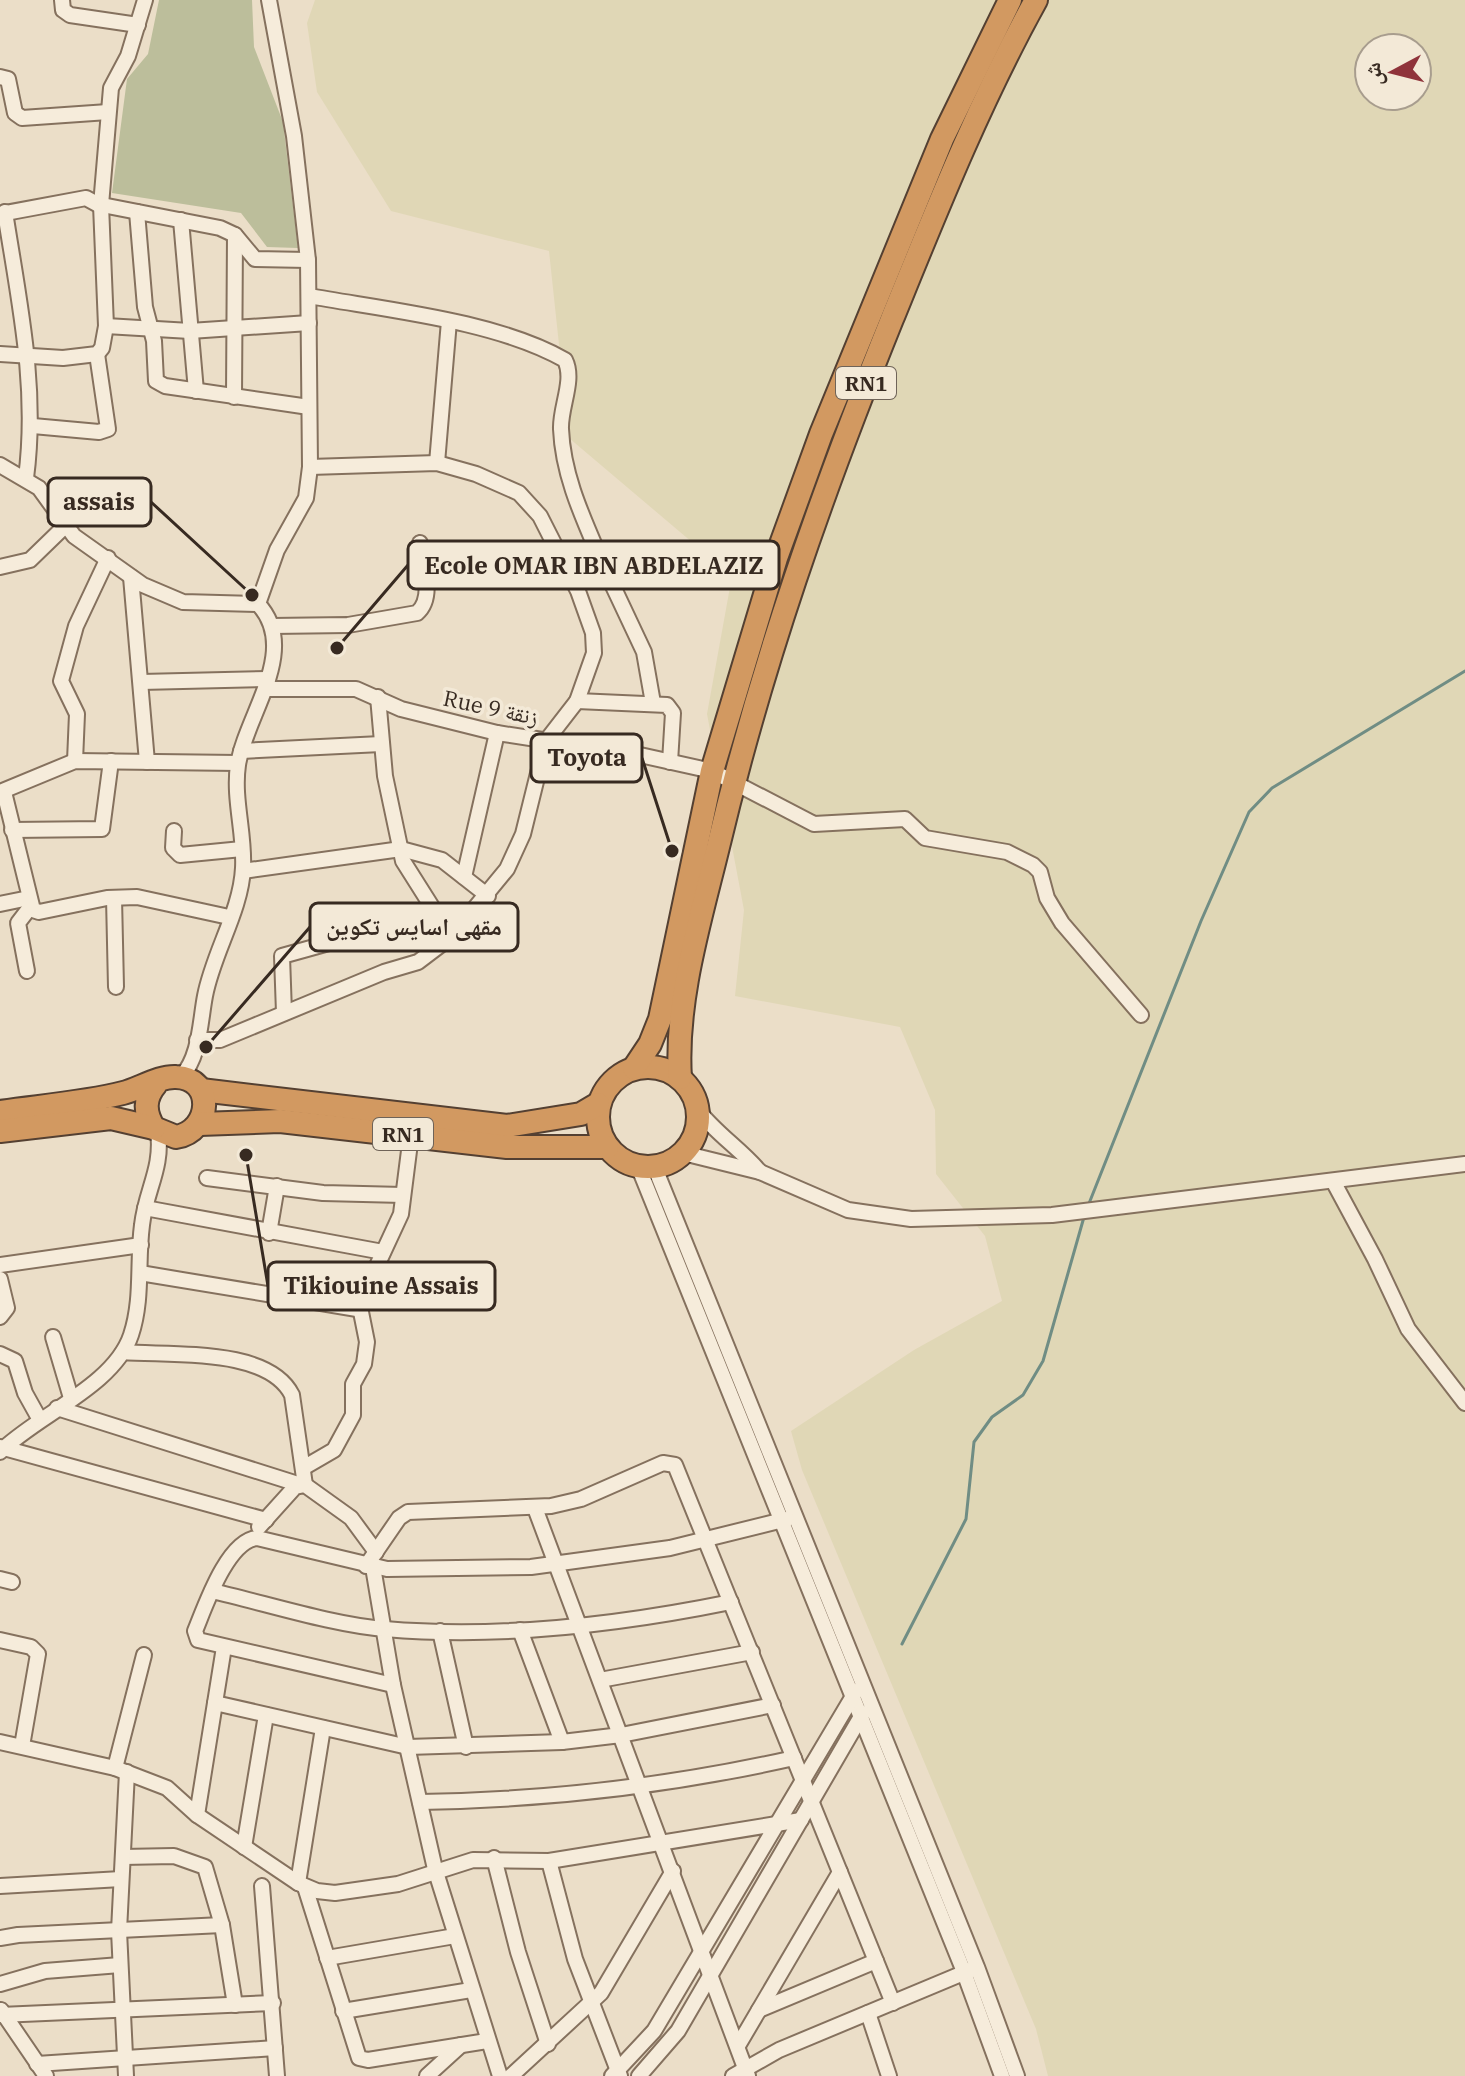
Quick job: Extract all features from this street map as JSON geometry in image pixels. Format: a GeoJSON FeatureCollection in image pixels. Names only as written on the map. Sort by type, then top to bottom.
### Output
{"type":"FeatureCollection","features":[{"type":"Feature","properties":{"kind":"highway","name":"RN1"},"geometry":{"type":"LineString","coordinates":[[0,1112],[122,1094],[170,1077],[194,1085],[507,1126],[581,1114],[598,1104],[606,1088],[618,1075],[634,1068],[650,1044],[660,1019],[712,771],[756,618],[821,434],[942,139],[1010,0]]}},
{"type":"Feature","properties":{"kind":"highway","name":"RN1"},"geometry":{"type":"LineString","coordinates":[[697,1109],[688,1087],[680,1078],[678,1030],[734,780],[777,626],[846,433],[960,152],[1036,0]]}},
{"type":"Feature","properties":{"kind":"highway"},"geometry":{"type":"LineString","coordinates":[[634,1068],[658,1067],[680,1078]]}},
{"type":"Feature","properties":{"kind":"highway"},"geometry":{"type":"LineString","coordinates":[[156,1084],[150,1091],[146,1110],[156,1129]]}},
{"type":"Feature","properties":{"kind":"highway"},"geometry":{"type":"LineString","coordinates":[[193,1129],[205,1113],[194,1085]]}},
{"type":"Feature","properties":{"kind":"highway"},"geometry":{"type":"LineString","coordinates":[[598,1104],[600,1134],[607,1147],[619,1159],[646,1167],[683,1153],[696,1133],[697,1109]]}},
{"type":"Feature","properties":{"kind":"highway","name":"RN1"},"geometry":{"type":"LineString","coordinates":[[0,1131],[111,1118],[171,1136],[193,1129],[280,1121],[544,1150],[607,1147]]}},
{"type":"Feature","properties":{"kind":"street"},"geometry":{"type":"LineString","coordinates":[[62,0],[63,10],[70,15],[138,25]]}},
{"type":"Feature","properties":{"kind":"street"},"geometry":{"type":"LineString","coordinates":[[0,354],[63,358],[97,354],[102,348],[106,326],[101,205],[108,112],[115,76],[128,56],[145,0]]}},
{"type":"Feature","properties":{"kind":"street"},"geometry":{"type":"LineString","coordinates":[[258,604],[277,550],[306,498],[310,467],[308,260],[294,136],[269,0]]}},
{"type":"Feature","properties":{"kind":"street"},"geometry":{"type":"LineString","coordinates":[[0,77],[8,79],[15,113],[22,118],[108,112]]}},
{"type":"Feature","properties":{"kind":"street"},"geometry":{"type":"LineString","coordinates":[[26,478],[33,426],[28,356],[2,213],[74,197],[220,228],[235,235],[255,259],[308,260]]}},
{"type":"Feature","properties":{"kind":"street"},"geometry":{"type":"LineString","coordinates":[[137,212],[145,307],[156,381],[196,391],[309,407]]}},
{"type":"Feature","properties":{"kind":"street"},"geometry":{"type":"LineString","coordinates":[[181,220],[196,391]]}},
{"type":"Feature","properties":{"kind":"street"},"geometry":{"type":"LineString","coordinates":[[234,397],[235,235]]}},
{"type":"Feature","properties":{"kind":"street"},"geometry":{"type":"LineString","coordinates":[[309,296],[449,321],[546,350],[565,360],[569,374],[561,428],[566,468],[604,567],[644,652],[653,703]]}},
{"type":"Feature","properties":{"kind":"street"},"geometry":{"type":"LineString","coordinates":[[437,463],[449,321]]}},
{"type":"Feature","properties":{"kind":"street"},"geometry":{"type":"LineString","coordinates":[[106,326],[190,331],[309,323]]}},
{"type":"Feature","properties":{"kind":"street"},"geometry":{"type":"LineString","coordinates":[[33,426],[99,432],[108,429],[97,354]]}},
{"type":"Feature","properties":{"kind":"street"},"geometry":{"type":"LineString","coordinates":[[197,1040],[220,1040],[384,972],[418,962],[451,937],[488,896],[507,869],[523,834],[546,741],[577,701],[594,653],[593,633],[572,581],[532,504],[502,483],[437,463],[310,467]]}},
{"type":"Feature","properties":{"kind":"street"},"geometry":{"type":"LineString","coordinates":[[0,465],[39,488],[64,527],[131,577],[183,602],[258,604]]}},
{"type":"Feature","properties":{"kind":"street"},"geometry":{"type":"LineString","coordinates":[[0,567],[30,560],[64,527]]}},
{"type":"Feature","properties":{"kind":"street"},"geometry":{"type":"LineString","coordinates":[[272,626],[348,625],[417,613],[424,607],[427,597],[420,543]]}},
{"type":"Feature","properties":{"kind":"street"},"geometry":{"type":"LineString","coordinates":[[75,761],[77,714],[61,681],[76,626],[108,558]]}},
{"type":"Feature","properties":{"kind":"street"},"geometry":{"type":"LineString","coordinates":[[572,581],[604,567]]}},
{"type":"Feature","properties":{"kind":"street"},"geometry":{"type":"LineString","coordinates":[[131,577],[147,762]]}},
{"type":"Feature","properties":{"kind":"street"},"geometry":{"type":"LineString","coordinates":[[194,1085],[197,1040],[212,967],[243,871],[240,757],[272,662],[272,626],[258,604]]}},
{"type":"Feature","properties":{"kind":"street","name":"Rue 9 زنقة"},"geometry":{"type":"LineString","coordinates":[[141,682],[342,686],[378,697],[401,709],[497,733],[712,771],[814,824],[905,819],[925,838],[987,847],[1018,856],[1040,872],[1054,911],[1141,1015]]}},
{"type":"Feature","properties":{"kind":"street"},"geometry":{"type":"LineString","coordinates":[[378,697],[381,744],[407,873],[451,937]]}},
{"type":"Feature","properties":{"kind":"street"},"geometry":{"type":"LineString","coordinates":[[577,701],[667,705],[672,709],[670,762]]}},
{"type":"Feature","properties":{"kind":"street"},"geometry":{"type":"LineString","coordinates":[[464,877],[497,733]]}},
{"type":"Feature","properties":{"kind":"street"},"geometry":{"type":"LineString","coordinates":[[229,917],[177,903],[114,898],[39,912],[30,902],[2,792],[75,761],[147,762],[240,757],[381,744]]}},
{"type":"Feature","properties":{"kind":"street"},"geometry":{"type":"LineString","coordinates":[[12,830],[102,829],[111,761]]}},
{"type":"Feature","properties":{"kind":"street"},"geometry":{"type":"LineString","coordinates":[[174,831],[173,848],[180,855],[242,849]]}},
{"type":"Feature","properties":{"kind":"street"},"geometry":{"type":"LineString","coordinates":[[0,849],[17,845]]}},
{"type":"Feature","properties":{"kind":"street"},"geometry":{"type":"LineString","coordinates":[[243,871],[401,849],[442,860],[488,896]]}},
{"type":"Feature","properties":{"kind":"street"},"geometry":{"type":"LineString","coordinates":[[114,898],[116,987]]}},
{"type":"Feature","properties":{"kind":"street"},"geometry":{"type":"LineString","coordinates":[[0,904],[30,902]]}},
{"type":"Feature","properties":{"kind":"street"},"geometry":{"type":"LineString","coordinates":[[27,971],[18,923],[30,902]]}},
{"type":"Feature","properties":{"kind":"street"},"geometry":{"type":"LineString","coordinates":[[284,1013],[282,956],[379,929]]}},
{"type":"Feature","properties":{"kind":"street"},"geometry":{"type":"LineString","coordinates":[[697,1109],[714,1132],[749,1159],[760,1172]]}},
{"type":"Feature","properties":{"kind":"street"},"geometry":{"type":"LineString","coordinates":[[0,1450],[106,1371],[123,1352],[135,1319],[145,1208],[161,1157],[156,1129]]}},
{"type":"Feature","properties":{"kind":"street"},"geometry":{"type":"LineString","coordinates":[[158,1171],[193,1129]]}},
{"type":"Feature","properties":{"kind":"street"},"geometry":{"type":"LineString","coordinates":[[303,1468],[334,1450],[353,1415],[353,1384],[366,1355],[365,1327],[360,1307],[396,1229],[411,1135]]}},
{"type":"Feature","properties":{"kind":"street"},"geometry":{"type":"LineString","coordinates":[[683,1153],[760,1172],[816,1198],[868,1215],[933,1219],[1052,1215],[1465,1164]]}},
{"type":"Feature","properties":{"kind":"street"},"geometry":{"type":"LineString","coordinates":[[646,1167],[788,1518],[861,1717],[1017,2076]]}},
{"type":"Feature","properties":{"kind":"street"},"geometry":{"type":"LineString","coordinates":[[207,1178],[362,1196],[403,1195]]}},
{"type":"Feature","properties":{"kind":"street"},"geometry":{"type":"LineString","coordinates":[[1333,1181],[1408,1329],[1465,1403]]}},
{"type":"Feature","properties":{"kind":"street"},"geometry":{"type":"LineString","coordinates":[[269,1233],[277,1186]]}},
{"type":"Feature","properties":{"kind":"street"},"geometry":{"type":"LineString","coordinates":[[145,1208],[383,1252]]}},
{"type":"Feature","properties":{"kind":"street"},"geometry":{"type":"LineString","coordinates":[[0,1265],[141,1245]]}},
{"type":"Feature","properties":{"kind":"street"},"geometry":{"type":"LineString","coordinates":[[140,1273],[353,1309],[360,1307]]}},
{"type":"Feature","properties":{"kind":"street"},"geometry":{"type":"LineString","coordinates":[[0,1279],[7,1308],[0,1317]]}},
{"type":"Feature","properties":{"kind":"street"},"geometry":{"type":"LineString","coordinates":[[53,1337],[71,1398]]}},
{"type":"Feature","properties":{"kind":"street"},"geometry":{"type":"LineString","coordinates":[[123,1352],[254,1363],[286,1382],[292,1395],[303,1485],[230,1559],[212,1591],[195,1634],[201,1642],[393,1685]]}},
{"type":"Feature","properties":{"kind":"street"},"geometry":{"type":"LineString","coordinates":[[0,1354],[15,1361],[25,1393],[40,1420]]}},
{"type":"Feature","properties":{"kind":"street"},"geometry":{"type":"LineString","coordinates":[[57,1408],[303,1485],[351,1518],[371,1562],[393,1685],[435,1869],[500,2076]]}},
{"type":"Feature","properties":{"kind":"street"},"geometry":{"type":"LineString","coordinates":[[0,1450],[266,1520]]}},
{"type":"Feature","properties":{"kind":"street"},"geometry":{"type":"LineString","coordinates":[[371,1562],[399,1518],[413,1511],[535,1508],[581,1499],[669,1462],[677,1469],[893,2003]]}},
{"type":"Feature","properties":{"kind":"street"},"geometry":{"type":"LineString","coordinates":[[535,1508],[748,2071]]}},
{"type":"Feature","properties":{"kind":"street"},"geometry":{"type":"LineString","coordinates":[[249,1539],[371,1562],[450,1569],[556,1565],[706,1540],[788,1518]]}},
{"type":"Feature","properties":{"kind":"street"},"geometry":{"type":"LineString","coordinates":[[788,1518],[870,1701],[971,1970],[1002,2076]]}},
{"type":"Feature","properties":{"kind":"street"},"geometry":{"type":"LineString","coordinates":[[212,1591],[382,1629],[440,1631],[580,1626],[731,1602]]}},
{"type":"Feature","properties":{"kind":"street"},"geometry":{"type":"LineString","coordinates":[[520,1630],[562,1742]]}},
{"type":"Feature","properties":{"kind":"street"},"geometry":{"type":"LineString","coordinates":[[440,1631],[466,1747]]}},
{"type":"Feature","properties":{"kind":"street"},"geometry":{"type":"LineString","coordinates":[[0,1640],[31,1647],[38,1654],[22,1746]]}},
{"type":"Feature","properties":{"kind":"street"},"geometry":{"type":"LineString","coordinates":[[197,1815],[224,1647]]}},
{"type":"Feature","properties":{"kind":"street"},"geometry":{"type":"LineString","coordinates":[[600,1680],[752,1652]]}},
{"type":"Feature","properties":{"kind":"street"},"geometry":{"type":"LineString","coordinates":[[126,2076],[119,1931],[123,1857],[121,1770],[144,1655]]}},
{"type":"Feature","properties":{"kind":"street"},"geometry":{"type":"LineString","coordinates":[[549,1861],[566,1930],[616,2074],[654,2031],[862,1681]]}},
{"type":"Feature","properties":{"kind":"street"},"geometry":{"type":"LineString","coordinates":[[639,2076],[670,2043],[870,1701]]}},
{"type":"Feature","properties":{"kind":"street"},"geometry":{"type":"LineString","coordinates":[[215,1703],[408,1747],[562,1742],[621,1735],[773,1705]]}},
{"type":"Feature","properties":{"kind":"street"},"geometry":{"type":"LineString","coordinates":[[244,1847],[266,1715]]}},
{"type":"Feature","properties":{"kind":"street"},"geometry":{"type":"LineString","coordinates":[[323,1728],[301,1885],[358,2055],[364,2060],[487,2041]]}},
{"type":"Feature","properties":{"kind":"street"},"geometry":{"type":"LineString","coordinates":[[0,1742],[121,1770],[167,1788],[197,1815],[301,1885],[317,1891],[357,1892],[398,1884],[435,1869],[494,1858],[549,1861],[801,1820]]}},
{"type":"Feature","properties":{"kind":"street"},"geometry":{"type":"LineString","coordinates":[[420,1802],[531,1798],[641,1787],[794,1758]]}},
{"type":"Feature","properties":{"kind":"street"},"geometry":{"type":"LineString","coordinates":[[123,1857],[174,1856],[205,1867],[222,1925],[235,2005]]}},
{"type":"Feature","properties":{"kind":"street"},"geometry":{"type":"LineString","coordinates":[[494,1858],[518,1952],[548,2044]]}},
{"type":"Feature","properties":{"kind":"street"},"geometry":{"type":"LineString","coordinates":[[511,2076],[592,2003],[611,1978],[673,1871]]}},
{"type":"Feature","properties":{"kind":"street"},"geometry":{"type":"LineString","coordinates":[[739,2044],[840,1872]]}},
{"type":"Feature","properties":{"kind":"street"},"geometry":{"type":"LineString","coordinates":[[0,1886],[121,1879]]}},
{"type":"Feature","properties":{"kind":"street"},"geometry":{"type":"LineString","coordinates":[[262,1886],[277,2076]]}},
{"type":"Feature","properties":{"kind":"street"},"geometry":{"type":"LineString","coordinates":[[0,1938],[222,1925]]}},
{"type":"Feature","properties":{"kind":"street"},"geometry":{"type":"LineString","coordinates":[[327,1958],[455,1936]]}},
{"type":"Feature","properties":{"kind":"street"},"geometry":{"type":"LineString","coordinates":[[759,2010],[876,1961]]}},
{"type":"Feature","properties":{"kind":"street"},"geometry":{"type":"LineString","coordinates":[[0,1984],[45,1971],[120,1965]]}},
{"type":"Feature","properties":{"kind":"street"},"geometry":{"type":"LineString","coordinates":[[733,2076],[868,2013],[971,1970]]}},
{"type":"Feature","properties":{"kind":"street"},"geometry":{"type":"LineString","coordinates":[[343,2011],[471,1990]]}},
{"type":"Feature","properties":{"kind":"street"},"geometry":{"type":"LineString","coordinates":[[1,2012],[121,2011],[273,2003]]}},
{"type":"Feature","properties":{"kind":"street"},"geometry":{"type":"LineString","coordinates":[[1,2012],[41,2070],[123,2058],[275,2048]]}},
{"type":"Feature","properties":{"kind":"street"},"geometry":{"type":"LineString","coordinates":[[868,2013],[889,2076]]}},
{"type":"Feature","properties":{"kind":"street"},"geometry":{"type":"LineString","coordinates":[[427,2076],[461,2045]]}},
{"type":"Feature","properties":{"kind":"shaded area"},"geometry":{"type":"Polygon","coordinates":[[[315,0],[1465,0],[1465,2076],[1048,2076],[1036,2029],[802,1470],[791,1431],[914,1350],[1002,1301],[985,1236],[936,1174],[935,1110],[900,1027],[735,996],[744,910],[707,714],[732,576],[569,438],[549,251],[391,211],[317,92],[307,23],[315,0]]]}},
{"type":"Feature","properties":{"kind":"green space"},"geometry":{"type":"Polygon","coordinates":[[[159,0],[252,0],[254,47],[283,122],[298,248],[267,247],[241,213],[112,193],[127,79],[148,54],[159,0]]]}},
{"type":"Feature","properties":{"kind":"waterway"},"geometry":{"type":"LineString","coordinates":[[1088,1206],[1201,921],[1249,812],[1272,788],[1465,671]]}},
{"type":"Feature","properties":{"kind":"waterway"},"geometry":{"type":"LineString","coordinates":[[902,1644],[966,1519],[974,1442],[992,1417],[1023,1395],[1043,1361],[1084,1217]]}},
{"type":"Feature","properties":{"kind":"place","name":"assais"},"geometry":{"type":"Point","coordinates":[252,595]}},
{"type":"Feature","properties":{"kind":"place","name":"Ecole OMAR IBN ABDELAZIZ"},"geometry":{"type":"Point","coordinates":[337,648]}},
{"type":"Feature","properties":{"kind":"place","name":"Toyota"},"geometry":{"type":"Point","coordinates":[672,851]}},
{"type":"Feature","properties":{"kind":"place","name":"مقهى اسايس تكوين"},"geometry":{"type":"Point","coordinates":[206,1047]}},
{"type":"Feature","properties":{"kind":"place","name":"Tikiouine Assais"},"geometry":{"type":"Point","coordinates":[246,1155]}}]}
